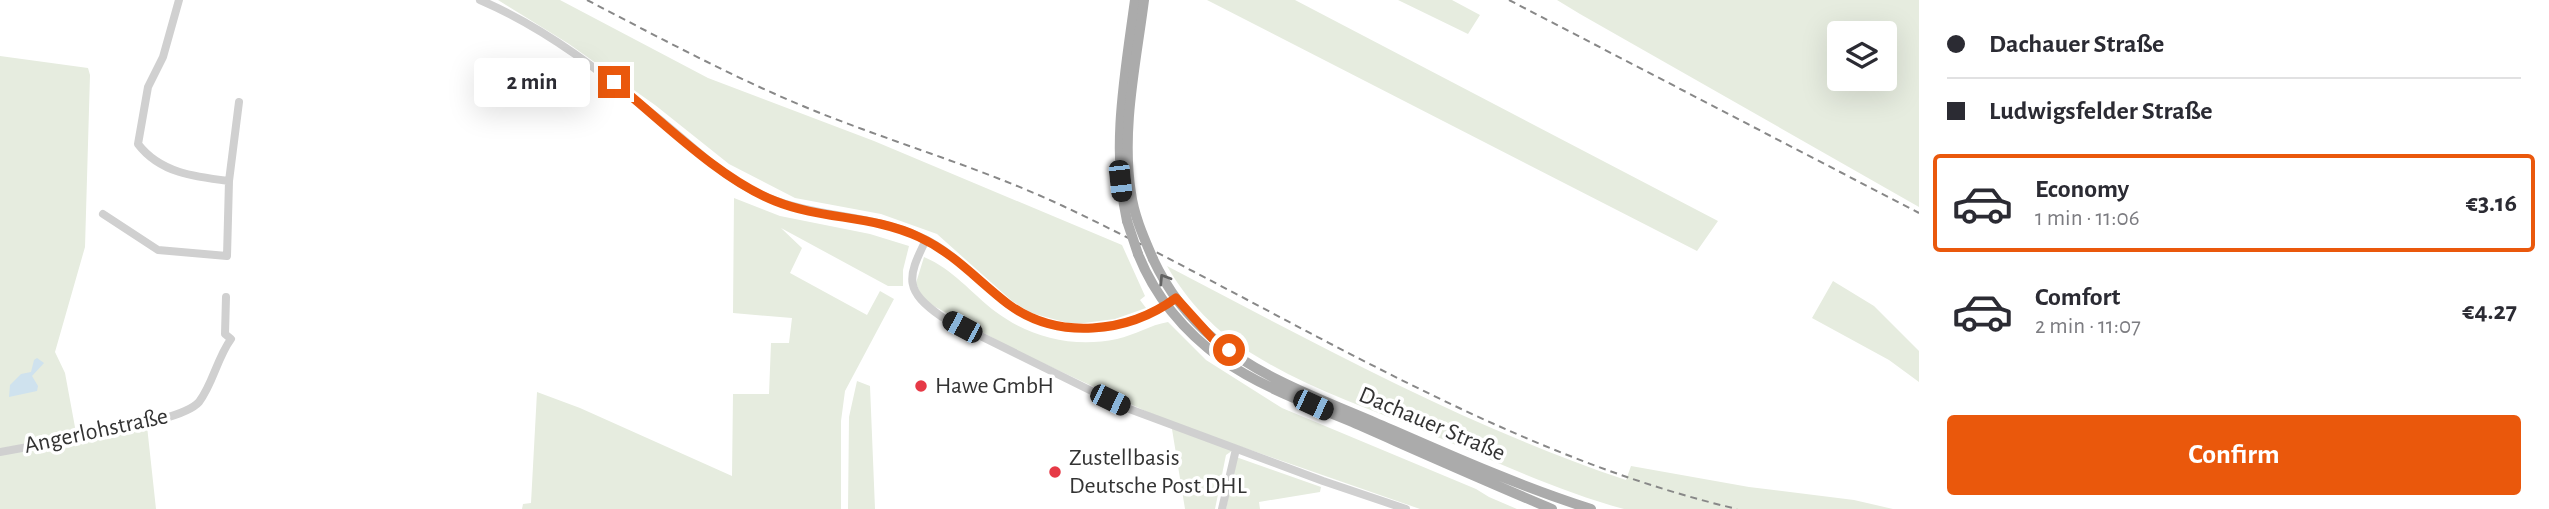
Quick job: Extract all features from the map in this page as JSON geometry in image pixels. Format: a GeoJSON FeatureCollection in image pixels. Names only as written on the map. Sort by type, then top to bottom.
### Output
{"type":"FeatureCollection","features":[{"type":"Feature","properties":{"kind":"main road","name":"Dachauer Straße"},"geometry":{"type":"LineString","coordinates":[[1135,0],[1119,139],[1122,197],[1145,272],[1167,305],[1197,338],[1225,362],[1241,371],[1334,415],[1552,509]]}},
{"type":"Feature","properties":{"kind":"main road","name":"Dachauer Straße"},"geometry":{"type":"LineString","coordinates":[[1144,0],[1128,155],[1131,196],[1141,232],[1161,275],[1176,298],[1213,339],[1277,379],[1482,469],[1591,509]]}},
{"type":"Feature","properties":{"kind":"street"},"geometry":{"type":"LineString","coordinates":[[179,0],[163,57],[148,87],[138,144],[171,170],[186,176],[229,181]]}},
{"type":"Feature","properties":{"kind":"street"},"geometry":{"type":"LineString","coordinates":[[480,0],[542,31],[582,57],[706,159],[747,188],[787,205],[813,212],[874,221],[926,240],[961,262],[1020,312],[1053,325],[1104,328],[1130,321],[1167,305],[1176,298]]}},
{"type":"Feature","properties":{"kind":"street"},"geometry":{"type":"LineString","coordinates":[[103,214],[158,250],[227,256],[229,181],[239,102]]}},
{"type":"Feature","properties":{"kind":"street"},"geometry":{"type":"LineString","coordinates":[[926,240],[914,269],[912,282],[917,297],[925,306],[1003,349],[1124,407],[1406,509]]}},
{"type":"Feature","properties":{"kind":"street","name":"Angerlohstraße"},"geometry":{"type":"LineString","coordinates":[[0,452],[77,439],[191,409],[205,392],[231,339],[225,334],[226,297]]}},
{"type":"Feature","properties":{"kind":"street"},"geometry":{"type":"LineString","coordinates":[[1223,509],[1236,449]]}},
{"type":"Feature","properties":{"kind":"shaded area"},"geometry":{"type":"Polygon","coordinates":[[[498,0],[560,0],[708,78],[874,141],[1122,245],[1145,296],[1140,300],[1146,308],[1115,319],[1084,323],[1068,323],[1031,313],[1012,301],[937,234],[881,214],[795,198],[729,164],[655,105],[569,44],[498,0]]]}},
{"type":"Feature","properties":{"kind":"shaded area"},"geometry":{"type":"Polygon","coordinates":[[[1207,0],[1295,0],[1718,221],[1697,251],[1207,0]]]}},
{"type":"Feature","properties":{"kind":"shaded area"},"geometry":{"type":"Polygon","coordinates":[[[1398,0],[1452,0],[1480,15],[1468,34],[1398,0]]]}},
{"type":"Feature","properties":{"kind":"shaded area"},"geometry":{"type":"Polygon","coordinates":[[[1557,0],[1919,0],[1919,207],[1580,14],[1557,0]]]}},
{"type":"Feature","properties":{"kind":"shaded area"},"geometry":{"type":"Polygon","coordinates":[[[0,56],[88,68],[90,75],[85,247],[55,352],[65,373],[77,438],[147,426],[156,509],[0,509],[0,56]]]}},
{"type":"Feature","properties":{"kind":"shaded area"},"geometry":{"type":"Polygon","coordinates":[[[734,198],[780,216],[870,234],[909,246],[903,270],[903,286],[888,286],[781,228],[802,248],[790,273],[867,315],[880,291],[894,299],[845,391],[841,421],[841,509],[522,509],[523,504],[531,503],[537,392],[580,408],[732,476],[733,394],[769,394],[771,343],[789,343],[792,318],[733,313],[734,198]]]}},
{"type":"Feature","properties":{"kind":"shaded area"},"geometry":{"type":"Polygon","coordinates":[[[924,257],[953,275],[1009,321],[1054,339],[1101,341],[1124,337],[1168,322],[1206,360],[1282,408],[1476,489],[1517,509],[1420,509],[1239,446],[1226,455],[1215,509],[1185,509],[1171,423],[1017,351],[928,303],[916,283],[924,257]]]}},
{"type":"Feature","properties":{"kind":"shaded area"},"geometry":{"type":"Polygon","coordinates":[[[1167,266],[1392,382],[1507,435],[1626,480],[1631,466],[1749,487],[1854,500],[1893,509],[1624,509],[1572,493],[1334,395],[1271,365],[1238,345],[1215,326],[1193,304],[1167,266]]]}},
{"type":"Feature","properties":{"kind":"shaded area"},"geometry":{"type":"Polygon","coordinates":[[[1833,281],[1874,306],[1919,351],[1919,382],[1889,360],[1812,318],[1833,281]]]}},
{"type":"Feature","properties":{"kind":"shaded area"},"geometry":{"type":"Polygon","coordinates":[[[857,381],[870,386],[875,509],[848,509],[849,417],[857,381]]]}},
{"type":"Feature","properties":{"kind":"shaded area"},"geometry":{"type":"Polygon","coordinates":[[[1236,457],[1321,487],[1320,492],[1259,502],[1260,509],[1226,509],[1236,457]]]}},
{"type":"Feature","properties":{"kind":"water"},"geometry":{"type":"Polygon","coordinates":[[[37,358],[44,363],[32,376],[38,386],[37,391],[9,397],[10,385],[21,374],[31,372],[37,358]]]}},
{"type":"Feature","properties":{"kind":"railway"},"geometry":{"type":"LineString","coordinates":[[587,0],[786,99],[1002,180],[1063,206],[1392,376],[1476,416],[1561,452],[1648,484],[1737,509]]}},
{"type":"Feature","properties":{"kind":"railway"},"geometry":{"type":"LineString","coordinates":[[1509,0],[1919,213]]}},
{"type":"Feature","properties":{"kind":"place","name":"Hawe GmbH"},"geometry":{"type":"Point","coordinates":[921,386]}},
{"type":"Feature","properties":{"kind":"place","name":"Zustellbasis Deutsche Post DHL"},"geometry":{"type":"Point","coordinates":[1055,472]}},
{"type":"Feature","properties":{"kind":"route"},"geometry":{"type":"LineString","coordinates":[[614,82],[706,159],[747,188],[787,205],[813,212],[874,221],[915,235],[961,262],[1020,312],[1040,321],[1068,327],[1104,328],[1130,321],[1167,305],[1176,298],[1213,339],[1229,350]]}}]}
